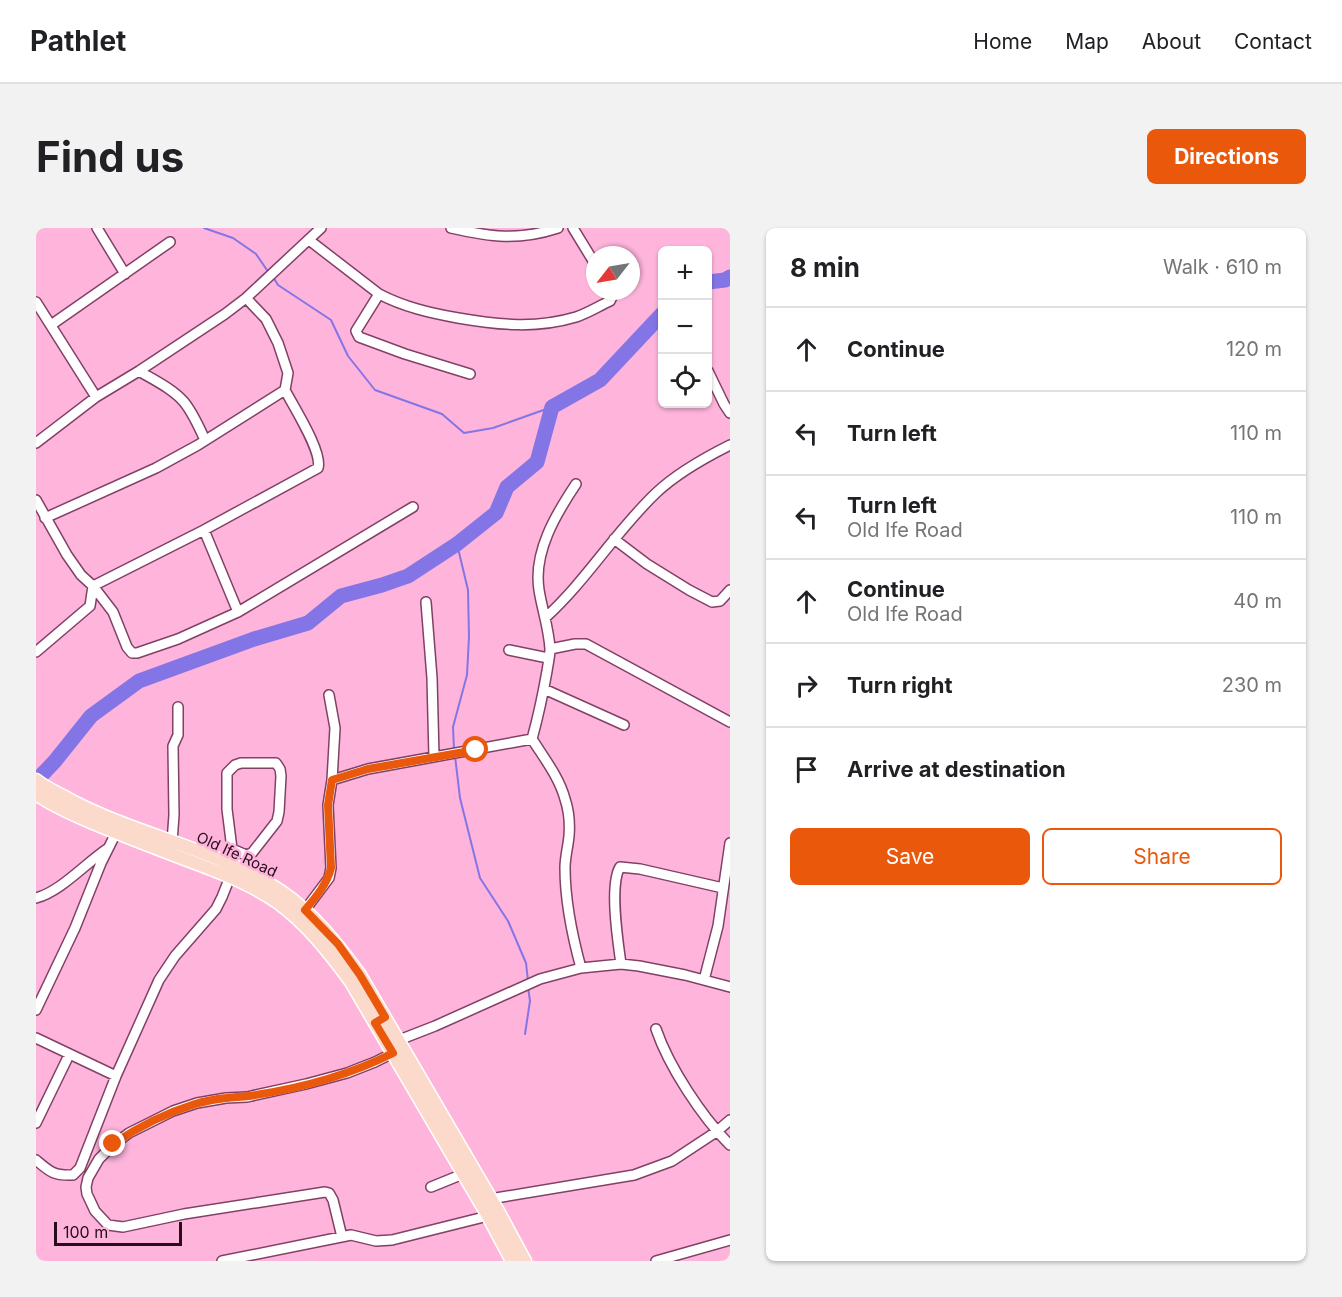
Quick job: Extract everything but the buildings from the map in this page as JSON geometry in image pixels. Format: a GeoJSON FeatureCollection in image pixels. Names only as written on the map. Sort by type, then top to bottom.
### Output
{"type":"FeatureCollection","features":[{"type":"Feature","properties":{"kind":"main road","name":"Old Ife Road"},"geometry":{"type":"LineString","coordinates":[[40,789],[172,842],[230,870],[297,918],[329,952],[380,1020],[399,1040],[525,1261]]}},
{"type":"Feature","properties":{"kind":"main road","name":"Old Ife Road"},"geometry":{"type":"LineString","coordinates":[[40,789],[78,816],[116,832],[256,877],[282,892],[305,910],[338,944],[360,975],[393,1053],[512,1261]]}},
{"type":"Feature","properties":{"kind":"street"},"geometry":{"type":"LineString","coordinates":[[97,228],[125,274]]}},
{"type":"Feature","properties":{"kind":"street"},"geometry":{"type":"LineString","coordinates":[[36,443],[96,397],[225,314],[246,298],[321,228]]}},
{"type":"Feature","properties":{"kind":"street"},"geometry":{"type":"LineString","coordinates":[[451,228],[494,237],[542,234],[558,228]]}},
{"type":"Feature","properties":{"kind":"street"},"geometry":{"type":"LineString","coordinates":[[573,228],[586,249]]}},
{"type":"Feature","properties":{"kind":"street"},"geometry":{"type":"LineString","coordinates":[[309,240],[379,294],[406,306],[434,314],[500,325],[523,326],[577,316],[610,300]]}},
{"type":"Feature","properties":{"kind":"street"},"geometry":{"type":"LineString","coordinates":[[51,325],[170,242]]}},
{"type":"Feature","properties":{"kind":"street"},"geometry":{"type":"LineString","coordinates":[[379,294],[356,331],[359,337],[470,374]]}},
{"type":"Feature","properties":{"kind":"street"},"geometry":{"type":"LineString","coordinates":[[45,518],[156,468],[206,440],[285,390],[288,373],[278,343],[266,319],[246,298]]}},
{"type":"Feature","properties":{"kind":"street"},"geometry":{"type":"LineString","coordinates":[[36,302],[96,397]]}},
{"type":"Feature","properties":{"kind":"street"},"geometry":{"type":"LineString","coordinates":[[139,371],[183,401],[206,440]]}},
{"type":"Feature","properties":{"kind":"street"},"geometry":{"type":"LineString","coordinates":[[712,379],[730,413]]}},
{"type":"Feature","properties":{"kind":"street"},"geometry":{"type":"LineString","coordinates":[[93,585],[204,530],[318,468],[320,462],[312,441],[285,390]]}},
{"type":"Feature","properties":{"kind":"street"},"geometry":{"type":"LineString","coordinates":[[545,618],[584,579],[634,515],[658,491],[681,473],[730,445]]}},
{"type":"Feature","properties":{"kind":"street"},"geometry":{"type":"LineString","coordinates":[[576,484],[557,515],[540,555],[538,582],[549,654],[544,689],[532,739],[561,785],[566,801],[569,823],[565,865],[567,904],[569,922],[581,968]]}},
{"type":"Feature","properties":{"kind":"street"},"geometry":{"type":"LineString","coordinates":[[36,500],[81,575],[93,585],[112,612],[127,647],[132,653],[142,652],[178,639],[238,612],[412,507]]}},
{"type":"Feature","properties":{"kind":"street"},"geometry":{"type":"LineString","coordinates":[[204,530],[238,612]]}},
{"type":"Feature","properties":{"kind":"street"},"geometry":{"type":"LineString","coordinates":[[614,539],[647,564],[712,602],[720,601],[730,590]]}},
{"type":"Feature","properties":{"kind":"street"},"geometry":{"type":"LineString","coordinates":[[36,652],[90,606],[93,585]]}},
{"type":"Feature","properties":{"kind":"street"},"geometry":{"type":"LineString","coordinates":[[426,602],[432,678],[434,757]]}},
{"type":"Feature","properties":{"kind":"street"},"geometry":{"type":"LineString","coordinates":[[509,650],[549,654],[575,644],[586,644],[730,722]]}},
{"type":"Feature","properties":{"kind":"street"},"geometry":{"type":"LineString","coordinates":[[544,689],[624,725]]}},
{"type":"Feature","properties":{"kind":"street"},"geometry":{"type":"LineString","coordinates":[[305,910],[328,878],[331,868],[328,805],[335,728],[330,695]]}},
{"type":"Feature","properties":{"kind":"street"},"geometry":{"type":"LineString","coordinates":[[172,842],[173,746],[178,735],[178,707]]}},
{"type":"Feature","properties":{"kind":"street"},"geometry":{"type":"LineString","coordinates":[[332,780],[368,769],[532,739]]}},
{"type":"Feature","properties":{"kind":"street"},"geometry":{"type":"LineString","coordinates":[[36,1160],[50,1173],[61,1175],[73,1175],[80,1168],[116,1076],[159,981],[175,956],[216,909],[222,897],[230,870],[232,849],[227,809],[227,773],[235,765],[241,763],[276,763],[281,776],[277,821],[252,853],[246,855],[232,849]]}},
{"type":"Feature","properties":{"kind":"street"},"geometry":{"type":"LineString","coordinates":[[36,1010],[75,928],[116,832]]}},
{"type":"Feature","properties":{"kind":"street"},"geometry":{"type":"LineString","coordinates":[[704,980],[718,926],[730,843]]}},
{"type":"Feature","properties":{"kind":"street"},"geometry":{"type":"LineString","coordinates":[[36,898],[55,889],[107,849]]}},
{"type":"Feature","properties":{"kind":"street"},"geometry":{"type":"LineString","coordinates":[[621,964],[614,895],[617,872],[620,867],[640,869],[723,888]]}},
{"type":"Feature","properties":{"kind":"street"},"geometry":{"type":"LineString","coordinates":[[399,1040],[540,979],[581,968],[621,964],[654,968],[730,987]]}},
{"type":"Feature","properties":{"kind":"street"},"geometry":{"type":"LineString","coordinates":[[656,1029],[670,1062],[716,1132],[730,1145]]}},
{"type":"Feature","properties":{"kind":"street"},"geometry":{"type":"LineString","coordinates":[[36,1038],[116,1076]]}},
{"type":"Feature","properties":{"kind":"street"},"geometry":{"type":"LineString","coordinates":[[342,1237],[333,1200],[329,1193],[325,1192],[113,1227],[108,1225],[95,1211],[87,1194],[87,1183],[99,1159],[113,1144],[129,1133],[173,1112],[197,1103],[247,1097],[306,1084],[357,1069],[393,1053]]}},
{"type":"Feature","properties":{"kind":"street"},"geometry":{"type":"LineString","coordinates":[[36,1123],[69,1055]]}},
{"type":"Feature","properties":{"kind":"street"},"geometry":{"type":"LineString","coordinates":[[490,1199],[634,1175],[672,1161],[730,1120]]}},
{"type":"Feature","properties":{"kind":"street"},"geometry":{"type":"LineString","coordinates":[[431,1186],[463,1174]]}},
{"type":"Feature","properties":{"kind":"street"},"geometry":{"type":"LineString","coordinates":[[222,1261],[258,1257],[351,1235],[376,1241],[392,1240],[488,1216]]}},
{"type":"Feature","properties":{"kind":"street"},"geometry":{"type":"LineString","coordinates":[[660,1261],[730,1240]]}},
{"type":"Feature","properties":{"kind":"waterway"},"geometry":{"type":"LineString","coordinates":[[204,228],[233,238],[256,254],[269,273]]}},
{"type":"Feature","properties":{"kind":"waterway"},"geometry":{"type":"LineString","coordinates":[[273,277],[278,285],[331,320],[348,356],[375,390],[442,414],[464,433],[493,428],[552,407]]}},
{"type":"Feature","properties":{"kind":"waterway"},"geometry":{"type":"LineString","coordinates":[[712,282],[730,277]]}},
{"type":"Feature","properties":{"kind":"waterway"},"geometry":{"type":"LineString","coordinates":[[36,781],[91,716],[139,681],[254,639],[308,623],[341,596],[408,576],[457,544],[496,513],[507,487],[537,462],[552,407],[600,380],[658,318]]}},
{"type":"Feature","properties":{"kind":"waterway"},"geometry":{"type":"LineString","coordinates":[[454,750],[453,727],[467,675],[469,637],[468,590],[457,544]]}},
{"type":"Feature","properties":{"kind":"waterway"},"geometry":{"type":"LineString","coordinates":[[455,756],[460,798],[480,878],[508,921],[526,963],[528,981]]}},
{"type":"Feature","properties":{"kind":"waterway"},"geometry":{"type":"LineString","coordinates":[[525,1034],[530,1001],[528,987]]}},
{"type":"Feature","properties":{"kind":"route"},"geometry":{"type":"LineString","coordinates":[[113,1144],[129,1133],[197,1103],[247,1097],[306,1084],[347,1072],[393,1053],[375,1023],[385,1017],[360,975],[338,944],[305,910],[328,878],[331,868],[328,805],[332,780],[368,769],[476,750]]}}]}
